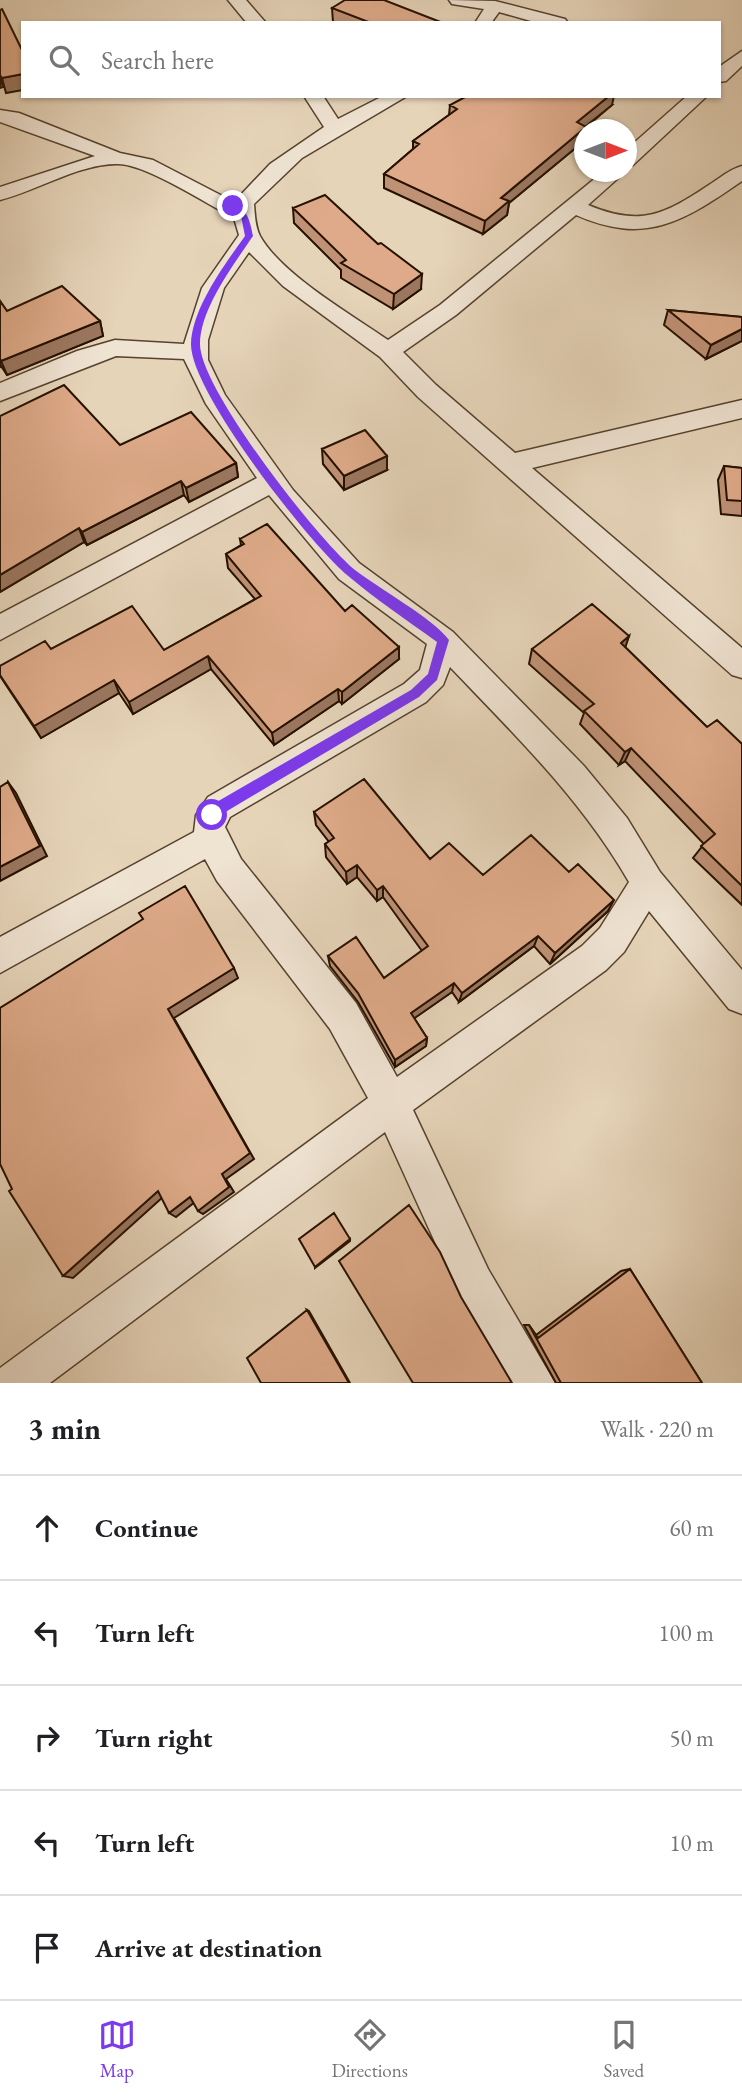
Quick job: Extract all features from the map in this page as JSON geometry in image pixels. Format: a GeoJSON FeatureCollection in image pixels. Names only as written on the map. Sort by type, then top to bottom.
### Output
{"type":"FeatureCollection","features":[{"type":"Feature","properties":{"kind":"street"},"geometry":{"type":"LineString","coordinates":[[237,0],[255,21]]}},
{"type":"Feature","properties":{"kind":"street"},"geometry":{"type":"LineString","coordinates":[[458,0],[495,6],[551,21]]}},
{"type":"Feature","properties":{"kind":"street"},"geometry":{"type":"LineString","coordinates":[[484,21],[495,6]]}},
{"type":"Feature","properties":{"kind":"street"},"geometry":{"type":"LineString","coordinates":[[721,50],[742,55]]}},
{"type":"Feature","properties":{"kind":"street"},"geometry":{"type":"LineString","coordinates":[[721,75],[742,55]]}},
{"type":"Feature","properties":{"kind":"street"},"geometry":{"type":"LineString","coordinates":[[314,98],[334,128]]}},
{"type":"Feature","properties":{"kind":"street"},"geometry":{"type":"LineString","coordinates":[[394,98],[334,128],[257,187],[244,203],[247,225],[261,252],[309,296],[388,351],[427,391],[513,463],[742,666]]}},
{"type":"Feature","properties":{"kind":"street"},"geometry":{"type":"LineString","coordinates":[[637,151],[696,98]]}},
{"type":"Feature","properties":{"kind":"street"},"geometry":{"type":"LineString","coordinates":[[0,116],[12,117],[118,159],[146,164],[247,225]]}},
{"type":"Feature","properties":{"kind":"street"},"geometry":{"type":"LineString","coordinates":[[0,194],[86,164],[118,159]]}},
{"type":"Feature","properties":{"kind":"street"},"geometry":{"type":"LineString","coordinates":[[576,207],[600,220],[634,227],[657,224],[742,172]]}},
{"type":"Feature","properties":{"kind":"street"},"geometry":{"type":"LineString","coordinates":[[388,351],[448,310],[604,182]]}},
{"type":"Feature","properties":{"kind":"street"},"geometry":{"type":"LineString","coordinates":[[247,225],[213,288],[195,340],[196,360],[215,398],[272,481],[349,571],[443,640],[573,776],[616,830],[648,883],[696,945],[742,996]]}},
{"type":"Feature","properties":{"kind":"street"},"geometry":{"type":"LineString","coordinates":[[0,393],[85,357],[115,348],[196,352]]}},
{"type":"Feature","properties":{"kind":"street"},"geometry":{"type":"LineString","coordinates":[[513,463],[742,409]]}},
{"type":"Feature","properties":{"kind":"street"},"geometry":{"type":"LineString","coordinates":[[0,628],[272,481]]}},
{"type":"Feature","properties":{"kind":"street"},"geometry":{"type":"LineString","coordinates":[[443,640],[433,676],[415,693],[219,807],[212,815],[211,839],[229,870],[343,1016],[391,1104],[474,1283],[534,1383]]}},
{"type":"Feature","properties":{"kind":"street"},"geometry":{"type":"LineString","coordinates":[[0,956],[211,839]]}},
{"type":"Feature","properties":{"kind":"street"},"geometry":{"type":"LineString","coordinates":[[16,1383],[391,1104],[594,958],[612,940],[648,883]]}},
{"type":"Feature","properties":{"kind":"building"},"geometry":{"type":"Polygon","coordinates":[[[345,0],[384,0],[438,21],[366,21],[332,8],[345,0]]]}},
{"type":"Feature","properties":{"kind":"building"},"geometry":{"type":"Polygon","coordinates":[[[2,9],[21,48],[21,74],[2,78],[0,75],[2,9]]]}},
{"type":"Feature","properties":{"kind":"building"},"geometry":{"type":"Polygon","coordinates":[[[463,98],[607,98],[581,119],[574,119],[574,137],[501,198],[509,201],[485,221],[384,174],[419,144],[413,141],[457,109],[450,105],[463,98]]]}},
{"type":"Feature","properties":{"kind":"building"},"geometry":{"type":"Polygon","coordinates":[[[325,195],[378,244],[381,243],[422,274],[394,294],[341,263],[346,260],[293,208],[325,195]]]}},
{"type":"Feature","properties":{"kind":"building"},"geometry":{"type":"Polygon","coordinates":[[[62,286],[100,321],[1,361],[0,301],[7,311],[62,286]]]}},
{"type":"Feature","properties":{"kind":"building"},"geometry":{"type":"Polygon","coordinates":[[[668,310],[742,317],[742,329],[711,345],[668,310]]]}},
{"type":"Feature","properties":{"kind":"building"},"geometry":{"type":"Polygon","coordinates":[[[64,385],[120,445],[191,412],[236,463],[186,488],[181,481],[82,532],[79,528],[0,575],[0,416],[64,385]]]}},
{"type":"Feature","properties":{"kind":"building"},"geometry":{"type":"Polygon","coordinates":[[[365,430],[387,456],[344,476],[322,449],[365,430]]]}},
{"type":"Feature","properties":{"kind":"building"},"geometry":{"type":"Polygon","coordinates":[[[724,466],[742,468],[742,501],[727,500],[724,466]]]}},
{"type":"Feature","properties":{"kind":"building"},"geometry":{"type":"Polygon","coordinates":[[[267,524],[345,611],[352,605],[399,647],[342,692],[338,689],[272,733],[208,656],[129,702],[114,680],[34,726],[0,675],[0,666],[45,641],[51,649],[132,606],[164,650],[261,596],[226,554],[244,544],[240,539],[267,524]]]}},
{"type":"Feature","properties":{"kind":"building"},"geometry":{"type":"Polygon","coordinates":[[[592,604],[629,636],[621,643],[707,727],[717,720],[742,744],[742,886],[701,846],[715,834],[631,748],[625,752],[584,711],[594,704],[532,649],[592,604]]]}},
{"type":"Feature","properties":{"kind":"building"},"geometry":{"type":"Polygon","coordinates":[[[364,779],[430,859],[449,843],[483,875],[531,835],[569,872],[578,864],[614,900],[555,953],[538,936],[462,993],[454,983],[411,1013],[427,1038],[395,1060],[358,993],[328,956],[356,937],[384,978],[428,946],[383,886],[377,890],[357,865],[346,872],[325,844],[334,838],[314,812],[364,779]]]}},
{"type":"Feature","properties":{"kind":"building"},"geometry":{"type":"Polygon","coordinates":[[[8,782],[40,846],[0,867],[0,787],[8,782]]]}},
{"type":"Feature","properties":{"kind":"building"},"geometry":{"type":"Polygon","coordinates":[[[185,886],[234,968],[168,1009],[250,1153],[222,1174],[229,1187],[198,1211],[190,1197],[169,1213],[158,1191],[63,1276],[9,1191],[12,1189],[0,1164],[0,1008],[143,919],[139,913],[185,886]]]}},
{"type":"Feature","properties":{"kind":"building"},"geometry":{"type":"Polygon","coordinates":[[[409,1205],[440,1252],[461,1297],[512,1383],[413,1383],[339,1261],[409,1205]]]}},
{"type":"Feature","properties":{"kind":"building"},"geometry":{"type":"Polygon","coordinates":[[[334,1213],[350,1239],[315,1267],[299,1239],[334,1213]]]}},
{"type":"Feature","properties":{"kind":"building"},"geometry":{"type":"Polygon","coordinates":[[[630,1269],[702,1383],[561,1383],[529,1325],[538,1338],[630,1269]]]}},
{"type":"Feature","properties":{"kind":"building"},"geometry":{"type":"Polygon","coordinates":[[[307,1310],[349,1383],[261,1383],[247,1358],[307,1310]]]}},
{"type":"Feature","properties":{"kind":"route"},"geometry":{"type":"LineString","coordinates":[[212,815],[219,807],[415,693],[433,676],[440,659],[443,640],[349,571],[284,496],[215,398],[196,360],[195,340],[213,288],[249,236],[244,215],[233,206]]}}]}
